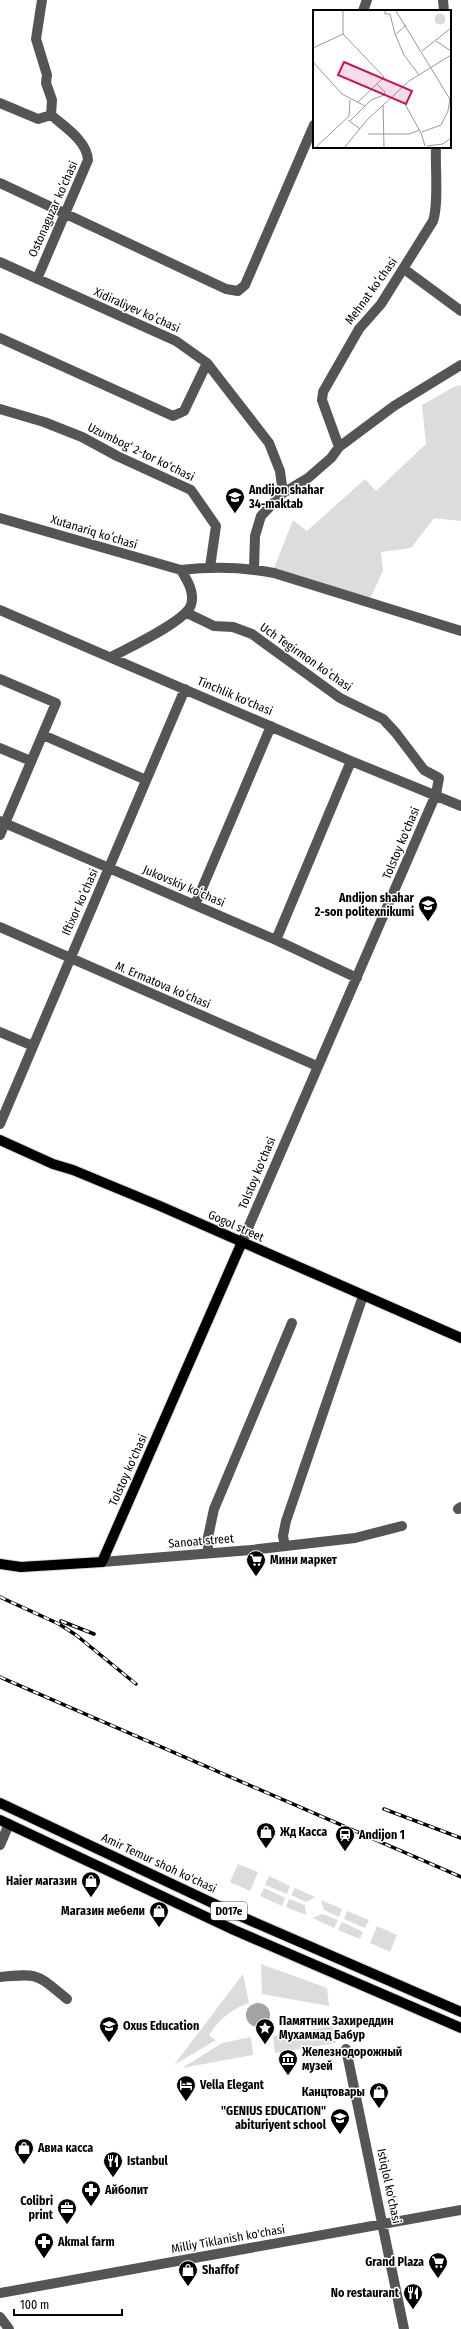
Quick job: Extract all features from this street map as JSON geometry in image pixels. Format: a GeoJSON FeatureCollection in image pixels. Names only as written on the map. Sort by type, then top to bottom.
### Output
{"type":"FeatureCollection","features":[{"type":"Feature","properties":{"kind":"main road","name":"Gogol street"},"geometry":{"type":"LineString","coordinates":[[0,1140],[242,1242],[461,1338]]}},
{"type":"Feature","properties":{"kind":"main road","name":"Tolstoy ko'chasi"},"geometry":{"type":"LineString","coordinates":[[102,1562],[242,1242]]}},
{"type":"Feature","properties":{"kind":"main road","name":"Sanoat street"},"geometry":{"type":"LineString","coordinates":[[0,1564],[21,1567],[102,1562]]}},
{"type":"Feature","properties":{"kind":"main road","name":"Amir Temur shoh ko'chasi"},"geometry":{"type":"LineString","coordinates":[[0,1803],[240,1916],[461,2012]]}},
{"type":"Feature","properties":{"kind":"main road","name":"D017e"},"geometry":{"type":"LineString","coordinates":[[4,1822],[234,1930],[461,2028]]}},
{"type":"Feature","properties":{"kind":"main road"},"geometry":{"type":"LineString","coordinates":[[234,1930],[240,1916]]}},
{"type":"Feature","properties":{"kind":"street"},"geometry":{"type":"LineString","coordinates":[[0,103],[38,119],[51,115],[52,100],[46,83],[48,75],[36,39],[42,0]]}},
{"type":"Feature","properties":{"kind":"street"},"geometry":{"type":"LineString","coordinates":[[363,10],[367,0]]}},
{"type":"Feature","properties":{"kind":"street"},"geometry":{"type":"LineString","coordinates":[[443,0],[444,10]]}},
{"type":"Feature","properties":{"kind":"street","name":"Ostonaguzar koʻchasi"},"geometry":{"type":"LineString","coordinates":[[37,279],[65,213],[88,165],[88,155],[75,136],[51,115]]}},
{"type":"Feature","properties":{"kind":"street"},"geometry":{"type":"LineString","coordinates":[[0,183],[226,289],[238,290],[245,285],[313,127]]}},
{"type":"Feature","properties":{"kind":"street","name":"Mehnat koʻchasi"},"geometry":{"type":"LineString","coordinates":[[339,447],[322,400],[323,392],[359,329],[380,304],[404,269],[433,221],[437,211],[434,172],[436,148]]}},
{"type":"Feature","properties":{"kind":"street","name":"Xidiraliyev koʻchasi"},"geometry":{"type":"LineString","coordinates":[[0,262],[176,341],[207,363],[269,443],[280,471],[283,493]]}},
{"type":"Feature","properties":{"kind":"street"},"geometry":{"type":"LineString","coordinates":[[404,269],[461,311]]}},
{"type":"Feature","properties":{"kind":"street"},"geometry":{"type":"LineString","coordinates":[[0,338],[173,416],[184,411],[207,363]]}},
{"type":"Feature","properties":{"kind":"street"},"geometry":{"type":"LineString","coordinates":[[254,569],[255,536],[261,516],[283,493],[308,478],[331,458],[339,447],[394,406],[461,365]]}},
{"type":"Feature","properties":{"kind":"street","name":"Uzumbog‘ 2-tor ko‘chasi"},"geometry":{"type":"LineString","coordinates":[[0,409],[44,422],[82,437],[117,456],[191,490],[216,526],[210,567]]}},
{"type":"Feature","properties":{"kind":"street","name":"Xutanariq koʻchasi"},"geometry":{"type":"LineString","coordinates":[[0,518],[181,570]]}},
{"type":"Feature","properties":{"kind":"street"},"geometry":{"type":"LineString","coordinates":[[111,657],[165,628],[187,613],[192,598],[188,581],[181,570],[210,567],[254,569],[294,578],[461,631]]}},
{"type":"Feature","properties":{"kind":"street","name":"Tinchlik ko'chasi"},"geometry":{"type":"LineString","coordinates":[[0,610],[350,761],[436,794],[461,806]]}},
{"type":"Feature","properties":{"kind":"street","name":"Uch Tegirmon koʻchasi"},"geometry":{"type":"LineString","coordinates":[[187,613],[214,626],[233,627],[252,634],[340,698],[383,719],[396,732],[424,770],[439,778],[436,794]]}},
{"type":"Feature","properties":{"kind":"street"},"geometry":{"type":"LineString","coordinates":[[0,679],[56,703],[3,822],[0,835]]}},
{"type":"Feature","properties":{"kind":"street","name":"Iftixor koʻchasi"},"geometry":{"type":"LineString","coordinates":[[0,1124],[185,689]]}},
{"type":"Feature","properties":{"kind":"street"},"geometry":{"type":"LineString","coordinates":[[195,905],[271,726]]}},
{"type":"Feature","properties":{"kind":"street"},"geometry":{"type":"LineString","coordinates":[[43,735],[146,780]]}},
{"type":"Feature","properties":{"kind":"street"},"geometry":{"type":"LineString","coordinates":[[0,748],[31,761]]}},
{"type":"Feature","properties":{"kind":"street"},"geometry":{"type":"LineString","coordinates":[[276,940],[350,761]]}},
{"type":"Feature","properties":{"kind":"street","name":"Tolstoy ko'chasi"},"geometry":{"type":"LineString","coordinates":[[242,1242],[436,794]]}},
{"type":"Feature","properties":{"kind":"street","name":"Jukovskiy koʻchasi"},"geometry":{"type":"LineString","coordinates":[[3,822],[276,940],[357,978]]}},
{"type":"Feature","properties":{"kind":"street","name":"M. Ermatova koʻchasi"},"geometry":{"type":"LineString","coordinates":[[0,927],[317,1066]]}},
{"type":"Feature","properties":{"kind":"street"},"geometry":{"type":"LineString","coordinates":[[0,1032],[33,1046]]}},
{"type":"Feature","properties":{"kind":"street"},"geometry":{"type":"LineString","coordinates":[[284,1546],[283,1536],[286,1521],[363,1296]]}},
{"type":"Feature","properties":{"kind":"street"},"geometry":{"type":"LineString","coordinates":[[208,1552],[208,1537],[214,1509],[292,1323]]}},
{"type":"Feature","properties":{"kind":"street","name":"Sanoat street"},"geometry":{"type":"LineString","coordinates":[[102,1562],[284,1546],[366,1537],[402,1526]]}},
{"type":"Feature","properties":{"kind":"street"},"geometry":{"type":"LineString","coordinates":[[0,1845],[4,1822]]}},
{"type":"Feature","properties":{"kind":"street"},"geometry":{"type":"LineString","coordinates":[[0,1977],[30,1974],[38,1976],[67,1999]]}},
{"type":"Feature","properties":{"kind":"street","name":"Istiqlol ko'chasi"},"geometry":{"type":"LineString","coordinates":[[346,2049],[384,2224],[404,2329]]}},
{"type":"Feature","properties":{"kind":"street","name":"Milliy Tiklanish ko'chasi"},"geometry":{"type":"LineString","coordinates":[[0,2293],[461,2210]]}},
{"type":"Feature","properties":{"kind":"street"},"geometry":{"type":"LineString","coordinates":[[0,2317],[8,2329]]}},
{"type":"Feature","properties":{"kind":"shaded area"},"geometry":{"type":"Polygon","coordinates":[[[461,385],[461,521],[434,518],[411,548],[381,552],[383,571],[370,599],[274,568],[293,520],[307,531],[365,479],[376,491],[426,444],[422,405],[454,387],[461,385]]]}},
{"type":"Feature","properties":{"kind":"shaded area"},"geometry":{"type":"Polygon","coordinates":[[[238,1864],[258,1872],[250,1891],[230,1882],[238,1864]]]}},
{"type":"Feature","properties":{"kind":"shaded area"},"geometry":{"type":"Polygon","coordinates":[[[269,1876],[290,1886],[287,1894],[265,1885],[269,1876]]]}},
{"type":"Feature","properties":{"kind":"shaded area"},"geometry":{"type":"Polygon","coordinates":[[[264,1888],[285,1898],[282,1906],[260,1896],[264,1888]]]}},
{"type":"Feature","properties":{"kind":"shaded area"},"geometry":{"type":"Polygon","coordinates":[[[295,1888],[315,1897],[306,1902],[291,1895],[295,1888]]]}},
{"type":"Feature","properties":{"kind":"shaded area"},"geometry":{"type":"Polygon","coordinates":[[[289,1899],[305,1905],[306,1915],[286,1907],[289,1899]]]}},
{"type":"Feature","properties":{"kind":"shaded area"},"geometry":{"type":"Polygon","coordinates":[[[321,1900],[342,1909],[339,1917],[324,1910],[321,1900]]]}},
{"type":"Feature","properties":{"kind":"shaded area"},"geometry":{"type":"Polygon","coordinates":[[[347,1911],[369,1920],[365,1928],[344,1919],[347,1911]]]}},
{"type":"Feature","properties":{"kind":"shaded area"},"geometry":{"type":"Polygon","coordinates":[[[322,1914],[338,1920],[334,1928],[313,1918],[322,1914]]]}},
{"type":"Feature","properties":{"kind":"shaded area"},"geometry":{"type":"Polygon","coordinates":[[[342,1922],[363,1932],[360,1939],[338,1930],[342,1922]]]}},
{"type":"Feature","properties":{"kind":"shaded area"},"geometry":{"type":"Polygon","coordinates":[[[377,1926],[397,1935],[390,1952],[370,1943],[377,1926]]]}},
{"type":"Feature","properties":{"kind":"shaded area"},"geometry":{"type":"Polygon","coordinates":[[[261,1964],[327,1988],[329,2006],[262,1994],[261,1964]]]}},
{"type":"Feature","properties":{"kind":"shaded area"},"geometry":{"type":"Polygon","coordinates":[[[243,1974],[249,2003],[231,2012],[217,2025],[209,2035],[216,2040],[174,2065],[243,1974]]]}},
{"type":"Feature","properties":{"kind":"shaded area"},"geometry":{"type":"Polygon","coordinates":[[[258,2003],[263,2004],[269,2010],[269,2020],[263,2026],[258,2027],[253,2026],[247,2020],[246,2015],[247,2010],[253,2004],[258,2003]]]}},
{"type":"Feature","properties":{"kind":"shaded area"},"geometry":{"type":"Polygon","coordinates":[[[333,2026],[336,2043],[275,2053],[273,2036],[333,2026]]]}},
{"type":"Feature","properties":{"kind":"shaded area"},"geometry":{"type":"Polygon","coordinates":[[[251,2037],[253,2055],[182,2068],[222,2043],[251,2037]]]}},
{"type":"Feature","properties":{"kind":"railway"},"geometry":{"type":"LineString","coordinates":[[0,1597],[59,1624],[76,1635],[136,1684]]}},
{"type":"Feature","properties":{"kind":"railway"},"geometry":{"type":"LineString","coordinates":[[61,1621],[94,1634]]}},
{"type":"Feature","properties":{"kind":"railway"},"geometry":{"type":"LineString","coordinates":[[0,1677],[461,1877]]}},
{"type":"Feature","properties":{"kind":"railway"},"geometry":{"type":"LineString","coordinates":[[384,1809],[461,1838]]}},
{"type":"Feature","properties":{"kind":"place","name":"Andijon shahar 34-maktab"},"geometry":{"type":"Point","coordinates":[235,514]}},
{"type":"Feature","properties":{"kind":"place","name":"Andijon shahar 2-son politexnikumi"},"geometry":{"type":"Point","coordinates":[428,922]}},
{"type":"Feature","properties":{"kind":"place","name":"Мини маркет"},"geometry":{"type":"Point","coordinates":[256,1577]}},
{"type":"Feature","properties":{"kind":"place","name":"Жд Касса"},"geometry":{"type":"Point","coordinates":[266,1849]}},
{"type":"Feature","properties":{"kind":"place","name":"Andijon 1"},"geometry":{"type":"Point","coordinates":[345,1852]}},
{"type":"Feature","properties":{"kind":"place","name":"Haier магазин"},"geometry":{"type":"Point","coordinates":[91,1898]}},
{"type":"Feature","properties":{"kind":"place","name":"Магазин мебели"},"geometry":{"type":"Point","coordinates":[159,1928]}},
{"type":"Feature","properties":{"kind":"place","name":"Oxus Education"},"geometry":{"type":"Point","coordinates":[109,2043]}},
{"type":"Feature","properties":{"kind":"place","name":"Памятник Захиреддин Мухаммад Бабур"},"geometry":{"type":"Point","coordinates":[265,2045]}},
{"type":"Feature","properties":{"kind":"place","name":"Железнодорожный музей"},"geometry":{"type":"Point","coordinates":[288,2076]}},
{"type":"Feature","properties":{"kind":"place","name":"Vella Elegant"},"geometry":{"type":"Point","coordinates":[186,2102]}},
{"type":"Feature","properties":{"kind":"place","name":"Канцтовары"},"geometry":{"type":"Point","coordinates":[379,2109]}},
{"type":"Feature","properties":{"kind":"place","name":"\"GENIUS EDUCATION\" abituriyent school"},"geometry":{"type":"Point","coordinates":[340,2135]}},
{"type":"Feature","properties":{"kind":"place","name":"Авиа касса"},"geometry":{"type":"Point","coordinates":[24,2165]}},
{"type":"Feature","properties":{"kind":"place","name":"Istanbul"},"geometry":{"type":"Point","coordinates":[113,2178]}},
{"type":"Feature","properties":{"kind":"place","name":"Айболит"},"geometry":{"type":"Point","coordinates":[91,2207]}},
{"type":"Feature","properties":{"kind":"place","name":"Colibri print"},"geometry":{"type":"Point","coordinates":[67,2225]}},
{"type":"Feature","properties":{"kind":"place","name":"Akmal farm"},"geometry":{"type":"Point","coordinates":[44,2259]}},
{"type":"Feature","properties":{"kind":"place","name":"Grand Plaza"},"geometry":{"type":"Point","coordinates":[438,2279]}},
{"type":"Feature","properties":{"kind":"place","name":"Shaffof"},"geometry":{"type":"Point","coordinates":[188,2287]}},
{"type":"Feature","properties":{"kind":"place","name":"No restaurant"},"geometry":{"type":"Point","coordinates":[413,2310]}}]}
